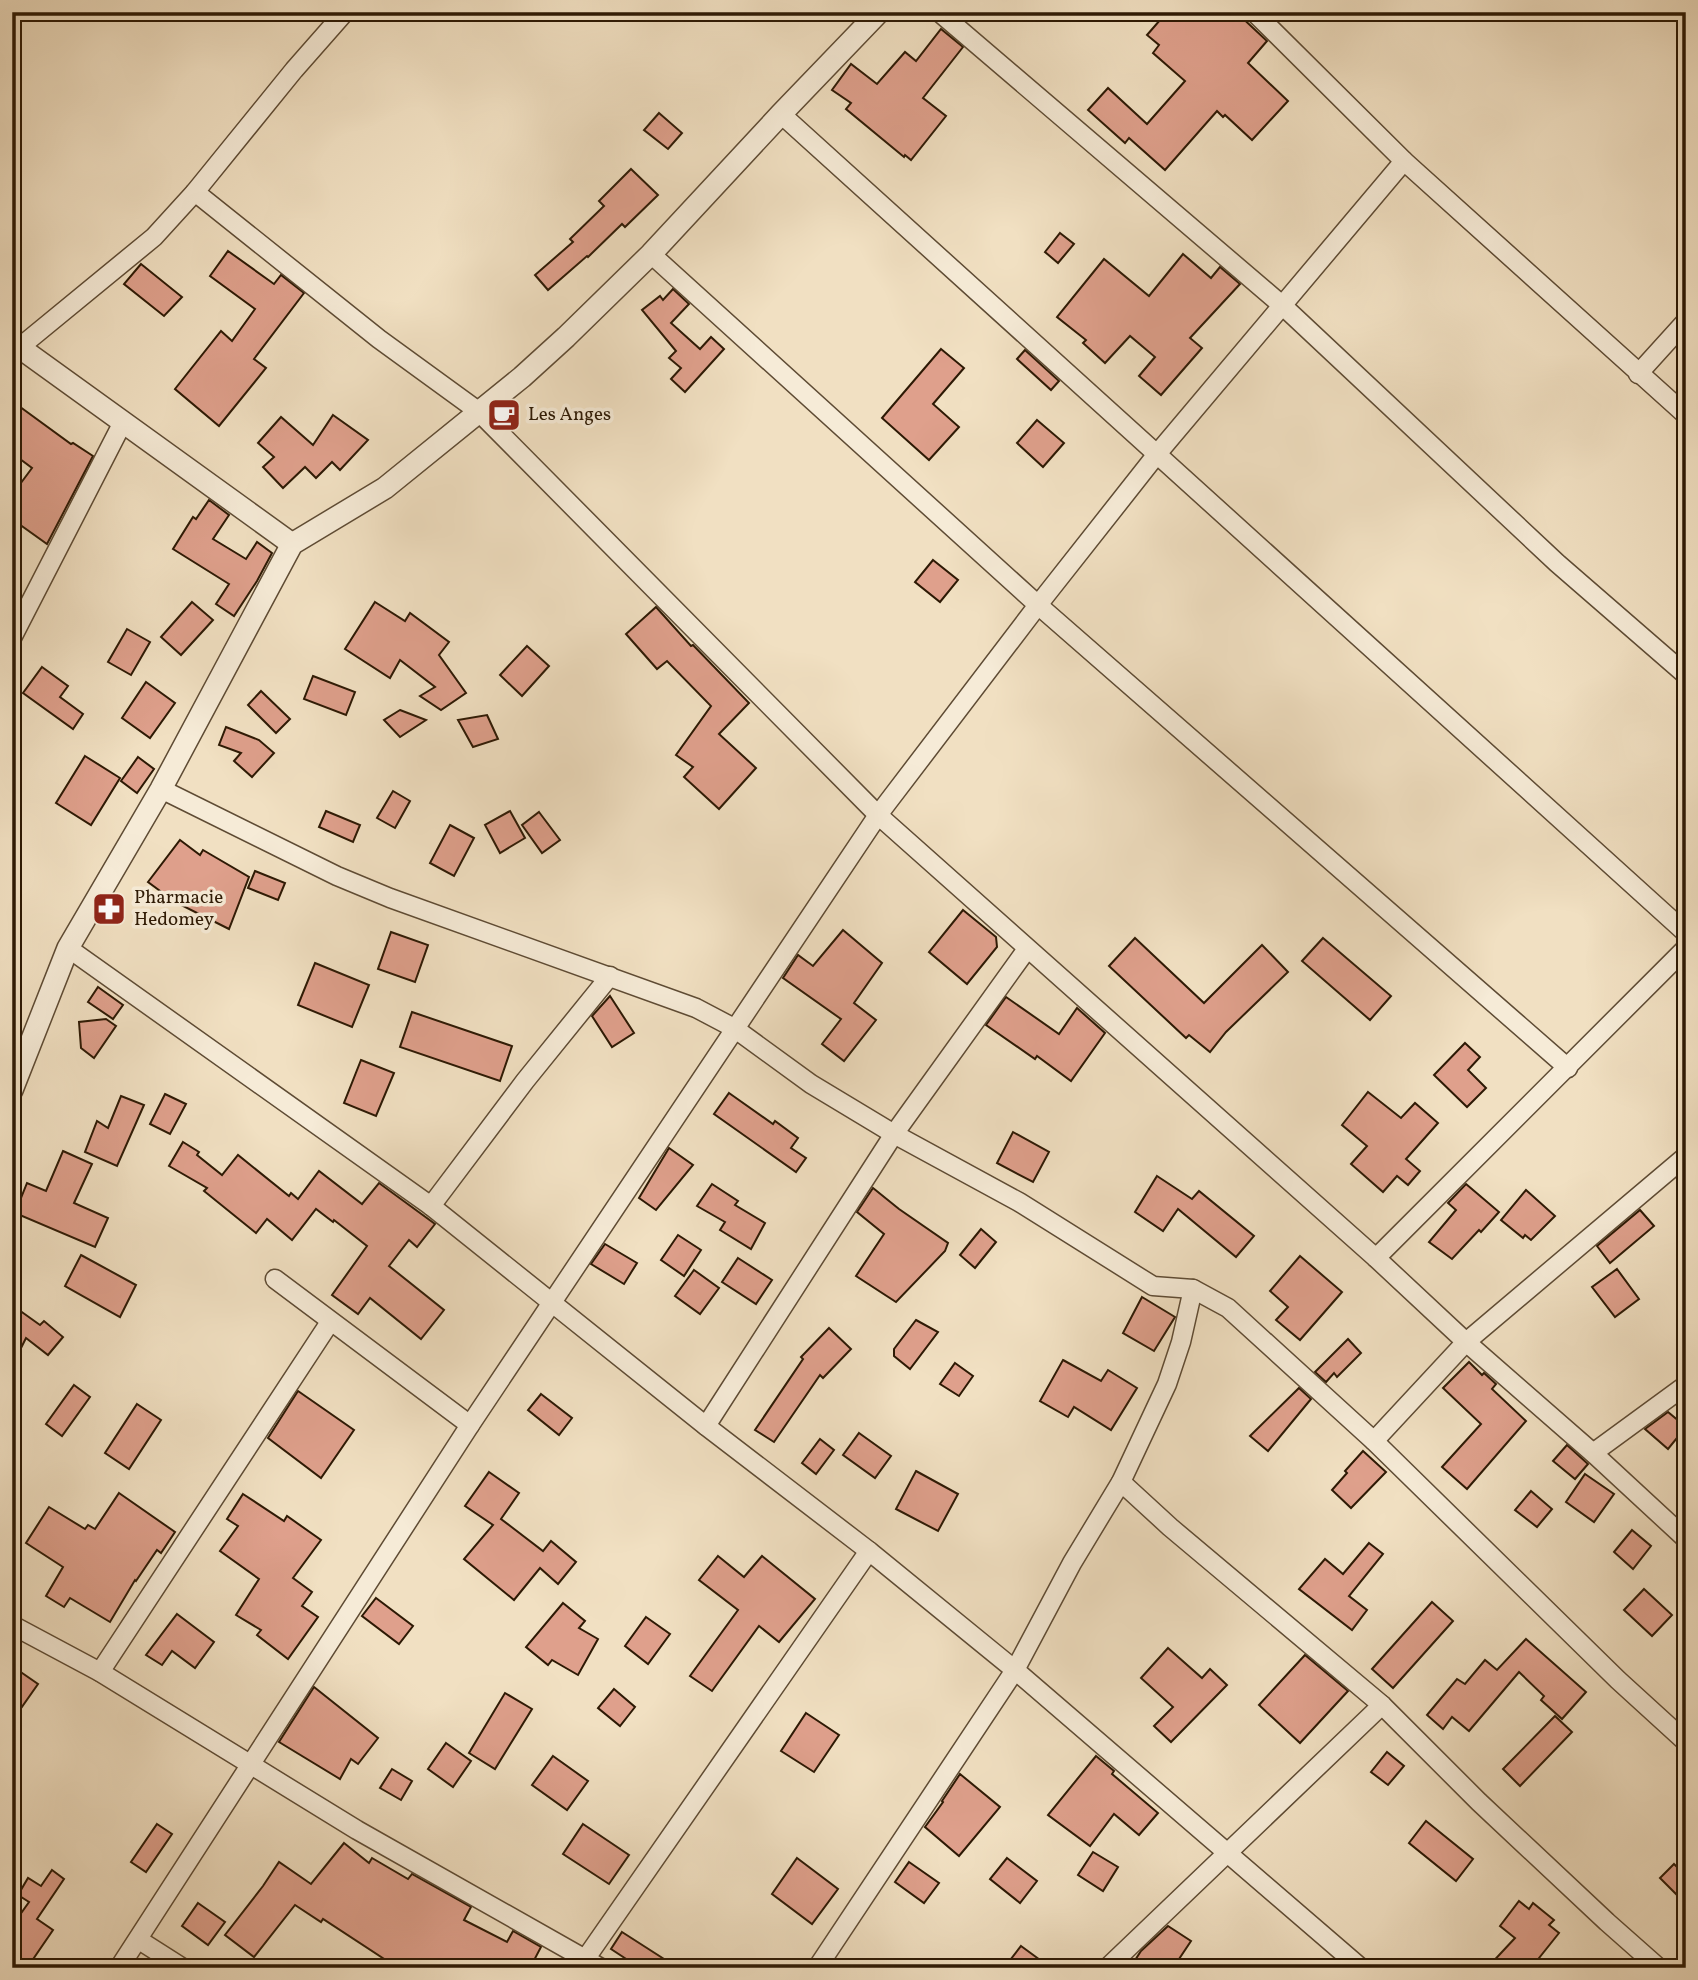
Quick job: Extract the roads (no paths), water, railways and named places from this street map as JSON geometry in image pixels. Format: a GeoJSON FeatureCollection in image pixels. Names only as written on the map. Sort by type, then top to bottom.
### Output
{"type":"FeatureCollection","features":[{"type":"Feature","properties":{"kind":"street"},"geometry":{"type":"LineString","coordinates":[[292,544],[16,344],[154,237],[195,192],[345,12]]}},
{"type":"Feature","properties":{"kind":"street"},"geometry":{"type":"LineString","coordinates":[[12,1090],[68,948],[161,789],[292,544],[385,488],[522,377],[651,254],[878,12]]}},
{"type":"Feature","properties":{"kind":"street"},"geometry":{"type":"LineString","coordinates":[[939,12],[1283,306],[1558,563],[1686,675]]}},
{"type":"Feature","properties":{"kind":"street"},"geometry":{"type":"LineString","coordinates":[[1254,12],[1404,162],[1686,415]]}},
{"type":"Feature","properties":{"kind":"street"},"geometry":{"type":"LineString","coordinates":[[780,114],[1686,933]]}},
{"type":"Feature","properties":{"kind":"street"},"geometry":{"type":"LineString","coordinates":[[119,1968],[470,1424],[878,815],[1157,454],[1404,162]]}},
{"type":"Feature","properties":{"kind":"street"},"geometry":{"type":"LineString","coordinates":[[195,192],[379,339],[478,411],[878,815],[1376,1258],[1686,1539]]}},
{"type":"Feature","properties":{"kind":"street"},"geometry":{"type":"LineString","coordinates":[[651,254],[1038,605],[1568,1068]]}},
{"type":"Feature","properties":{"kind":"street"},"geometry":{"type":"LineString","coordinates":[[1638,374],[1686,321]]}},
{"type":"Feature","properties":{"kind":"street"},"geometry":{"type":"LineString","coordinates":[[12,638],[123,422]]}},
{"type":"Feature","properties":{"kind":"street"},"geometry":{"type":"LineString","coordinates":[[161,789],[337,876],[390,898],[696,1008],[734,1028],[811,1084],[894,1134],[1019,1202],[1153,1286],[1193,1289],[1228,1308],[1374,1441],[1618,1680],[1686,1742]]}},
{"type":"Feature","properties":{"kind":"street"},"geometry":{"type":"LineString","coordinates":[[68,948],[431,1206],[706,1426],[869,1551],[1015,1670],[1361,1968]]}},
{"type":"Feature","properties":{"kind":"street"},"geometry":{"type":"LineString","coordinates":[[1376,1258],[1686,948]]}},
{"type":"Feature","properties":{"kind":"street"},"geometry":{"type":"LineString","coordinates":[[706,1426],[894,1134],[1027,949]]}},
{"type":"Feature","properties":{"kind":"street"},"geometry":{"type":"LineString","coordinates":[[431,1206],[525,1081],[610,976]]}},
{"type":"Feature","properties":{"kind":"street"},"geometry":{"type":"LineString","coordinates":[[1374,1441],[1466,1342],[1686,1157]]}},
{"type":"Feature","properties":{"kind":"street"},"geometry":{"type":"LineString","coordinates":[[275,1279],[470,1424]]}},
{"type":"Feature","properties":{"kind":"street"},"geometry":{"type":"LineString","coordinates":[[817,1968],[1015,1670],[1072,1563],[1121,1482],[1167,1384],[1181,1342],[1193,1289]]}},
{"type":"Feature","properties":{"kind":"street"},"geometry":{"type":"LineString","coordinates":[[100,1671],[330,1322]]}},
{"type":"Feature","properties":{"kind":"street"},"geometry":{"type":"LineString","coordinates":[[1593,1453],[1685,1386]]}},
{"type":"Feature","properties":{"kind":"street"},"geometry":{"type":"LineString","coordinates":[[1121,1482],[1170,1527],[1382,1705],[1479,1802],[1659,1968]]}},
{"type":"Feature","properties":{"kind":"street"},"geometry":{"type":"LineString","coordinates":[[12,1625],[100,1671],[356,1830],[593,1963],[869,1551]]}},
{"type":"Feature","properties":{"kind":"street"},"geometry":{"type":"LineString","coordinates":[[1107,1968],[1382,1705]]}},
{"type":"Feature","properties":{"kind":"street"},"geometry":{"type":"LineString","coordinates":[[139,1940],[183,1968]]}},
{"type":"Feature","properties":{"kind":"place","name":"Les Anges"},"geometry":{"type":"Point","coordinates":[504,415]}},
{"type":"Feature","properties":{"kind":"place","name":"Pharmacie Hedomey"},"geometry":{"type":"Point","coordinates":[109,909]}}]}
